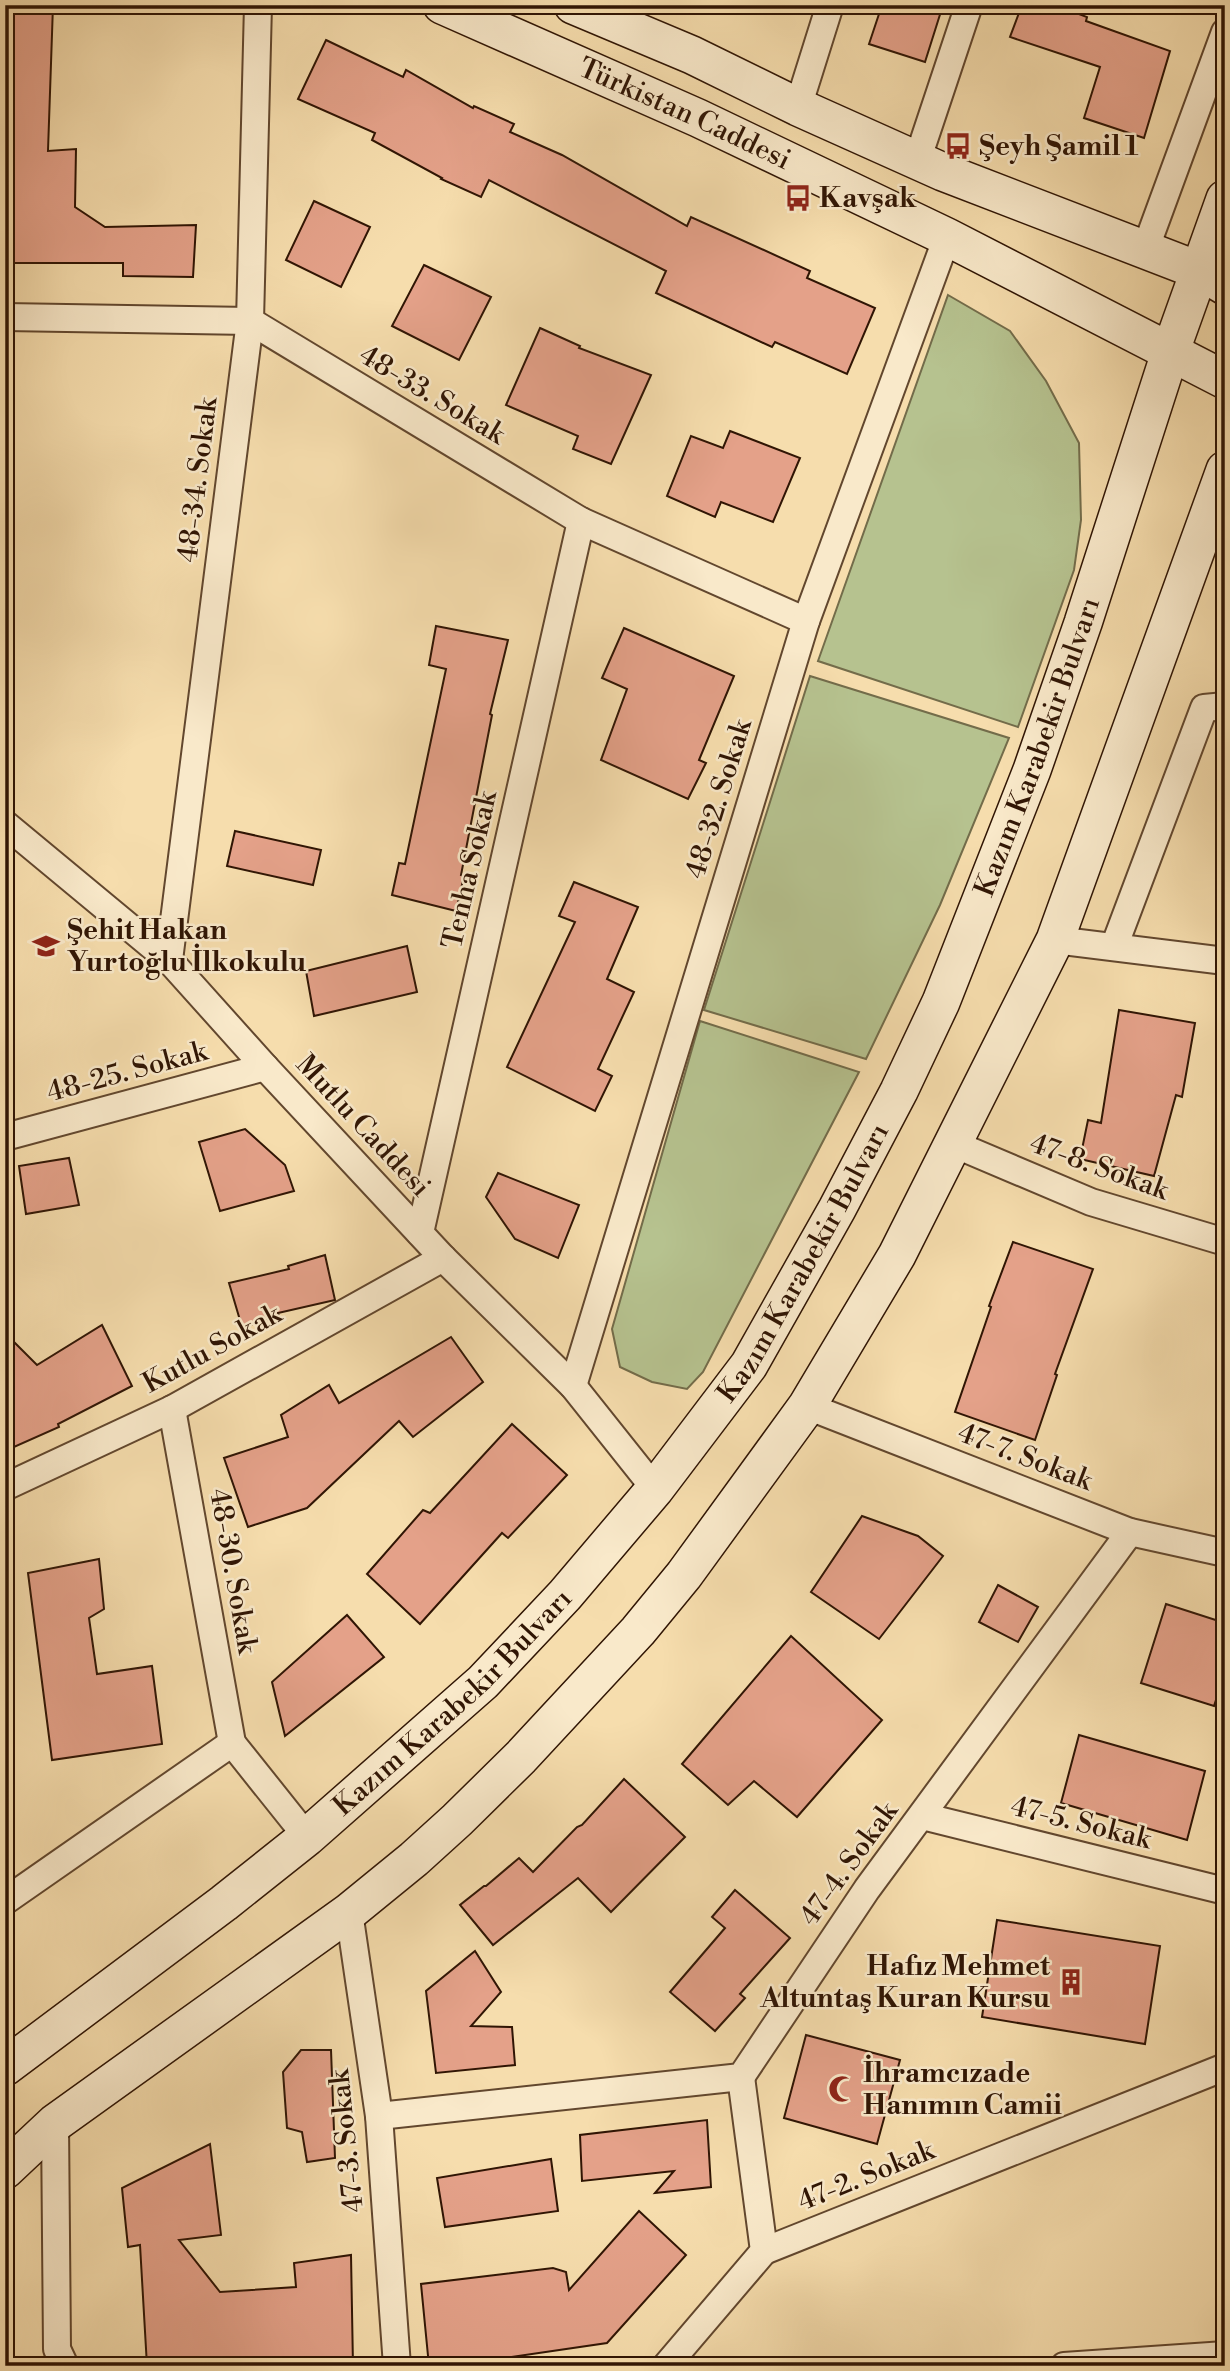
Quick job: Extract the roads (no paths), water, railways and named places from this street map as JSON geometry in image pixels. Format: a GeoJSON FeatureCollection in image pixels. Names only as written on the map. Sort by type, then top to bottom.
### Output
{"type":"FeatureCollection","features":[{"type":"Feature","properties":{"kind":"main road","name":"Türkistan Caddesi"},"geometry":{"type":"LineString","coordinates":[[442,5],[698,118],[947,237],[1225,380]]}},
{"type":"Feature","properties":{"kind":"main road","name":"Türkistan Caddesi"},"geometry":{"type":"LineString","coordinates":[[580,7],[692,55],[917,160],[1212,278]]}},
{"type":"Feature","properties":{"kind":"main road","name":"Kazım Karabekir Bulvarı"},"geometry":{"type":"LineString","coordinates":[[5,2067],[224,1903],[307,1836],[483,1682],[565,1595],[655,1489],[749,1365],[837,1209],[899,1091],[941,1002],[1032,770],[1083,623],[1170,353],[1212,278],[1225,200]]}},
{"type":"Feature","properties":{"kind":"main road"},"geometry":{"type":"LineString","coordinates":[[5,2170],[55,2123],[349,1912],[414,1859],[466,1811],[638,1631],[684,1575],[807,1406],[897,1255],[1055,940],[1225,470]]}},
{"type":"Feature","properties":{"kind":"street","name":"48-34. Sokak"},"geometry":{"type":"LineString","coordinates":[[169,960],[250,321],[258,5]]}},
{"type":"Feature","properties":{"kind":"street"},"geometry":{"type":"LineString","coordinates":[[799,107],[830,5]]}},
{"type":"Feature","properties":{"kind":"street"},"geometry":{"type":"LineString","coordinates":[[917,160],[969,5]]}},
{"type":"Feature","properties":{"kind":"street"},"geometry":{"type":"LineString","coordinates":[[1145,250],[1225,32]]}},
{"type":"Feature","properties":{"kind":"street","name":"48-32. Sokak"},"geometry":{"type":"LineString","coordinates":[[573,1386],[806,621],[947,237]]}},
{"type":"Feature","properties":{"kind":"street"},"geometry":{"type":"LineString","coordinates":[[5,317],[250,321]]}},
{"type":"Feature","properties":{"kind":"street","name":"48-33. Sokak"},"geometry":{"type":"LineString","coordinates":[[250,321],[581,521],[806,621]]}},
{"type":"Feature","properties":{"kind":"street","name":"Tenha Sokak"},"geometry":{"type":"LineString","coordinates":[[420,1233],[581,521]]}},
{"type":"Feature","properties":{"kind":"street"},"geometry":{"type":"LineString","coordinates":[[1114,947],[1214,707]]}},
{"type":"Feature","properties":{"kind":"street","name":"Mutlu Caddesi"},"geometry":{"type":"LineString","coordinates":[[5,824],[169,960],[265,1068],[443,1258],[573,1386],[655,1489]]}},
{"type":"Feature","properties":{"kind":"street"},"geometry":{"type":"LineString","coordinates":[[1055,940],[1225,961]]}},
{"type":"Feature","properties":{"kind":"street","name":"48-25. Sokak"},"geometry":{"type":"LineString","coordinates":[[5,1136],[265,1068]]}},
{"type":"Feature","properties":{"kind":"street","name":"47-8. Sokak"},"geometry":{"type":"LineString","coordinates":[[954,1144],[1091,1202],[1225,1242]]}},
{"type":"Feature","properties":{"kind":"street","name":"Kutlu Sokak"},"geometry":{"type":"LineString","coordinates":[[5,1487],[172,1409],[443,1258]]}},
{"type":"Feature","properties":{"kind":"street","name":"47-7. Sokak"},"geometry":{"type":"LineString","coordinates":[[807,1406],[1130,1532],[1225,1553]]}},
{"type":"Feature","properties":{"kind":"street","name":"48-30. Sokak"},"geometry":{"type":"LineString","coordinates":[[172,1409],[232,1743]]}},
{"type":"Feature","properties":{"kind":"street","name":"47-4. Sokak"},"geometry":{"type":"LineString","coordinates":[[741,2077],[867,1889],[1130,1532]]}},
{"type":"Feature","properties":{"kind":"street"},"geometry":{"type":"LineString","coordinates":[[5,1902],[232,1743],[307,1836]]}},
{"type":"Feature","properties":{"kind":"street","name":"47-5. Sokak"},"geometry":{"type":"LineString","coordinates":[[922,1816],[1225,1891]]}},
{"type":"Feature","properties":{"kind":"street","name":"47-3. Sokak"},"geometry":{"type":"LineString","coordinates":[[349,1912],[379,2116],[397,2366]]}},
{"type":"Feature","properties":{"kind":"street","name":"47-2. Sokak"},"geometry":{"type":"LineString","coordinates":[[764,2251],[1225,2067]]}},
{"type":"Feature","properties":{"kind":"street"},"geometry":{"type":"LineString","coordinates":[[379,2116],[741,2077],[764,2251],[666,2366]]}},
{"type":"Feature","properties":{"kind":"street"},"geometry":{"type":"LineString","coordinates":[[55,2123],[57,2349],[65,2366]]}},
{"type":"Feature","properties":{"kind":"street"},"geometry":{"type":"LineString","coordinates":[[1064,2366],[1225,2355]]}},
{"type":"Feature","properties":{"kind":"place","name":"Şeyh Şamil 1"},"geometry":{"type":"Point","coordinates":[958,146]}},
{"type":"Feature","properties":{"kind":"place","name":"Kavşak"},"geometry":{"type":"Point","coordinates":[798,198]}},
{"type":"Feature","properties":{"kind":"place","name":"Şehit Hakan Yurtoğlu İlkokulu"},"geometry":{"type":"Point","coordinates":[46,946]}},
{"type":"Feature","properties":{"kind":"place","name":"Hafız Mehmet Altuntaş Kuran Kursu"},"geometry":{"type":"Point","coordinates":[1071,1982]}},
{"type":"Feature","properties":{"kind":"place","name":"İhramcızade Hanımın Camii"},"geometry":{"type":"Point","coordinates":[842,2089]}}]}
